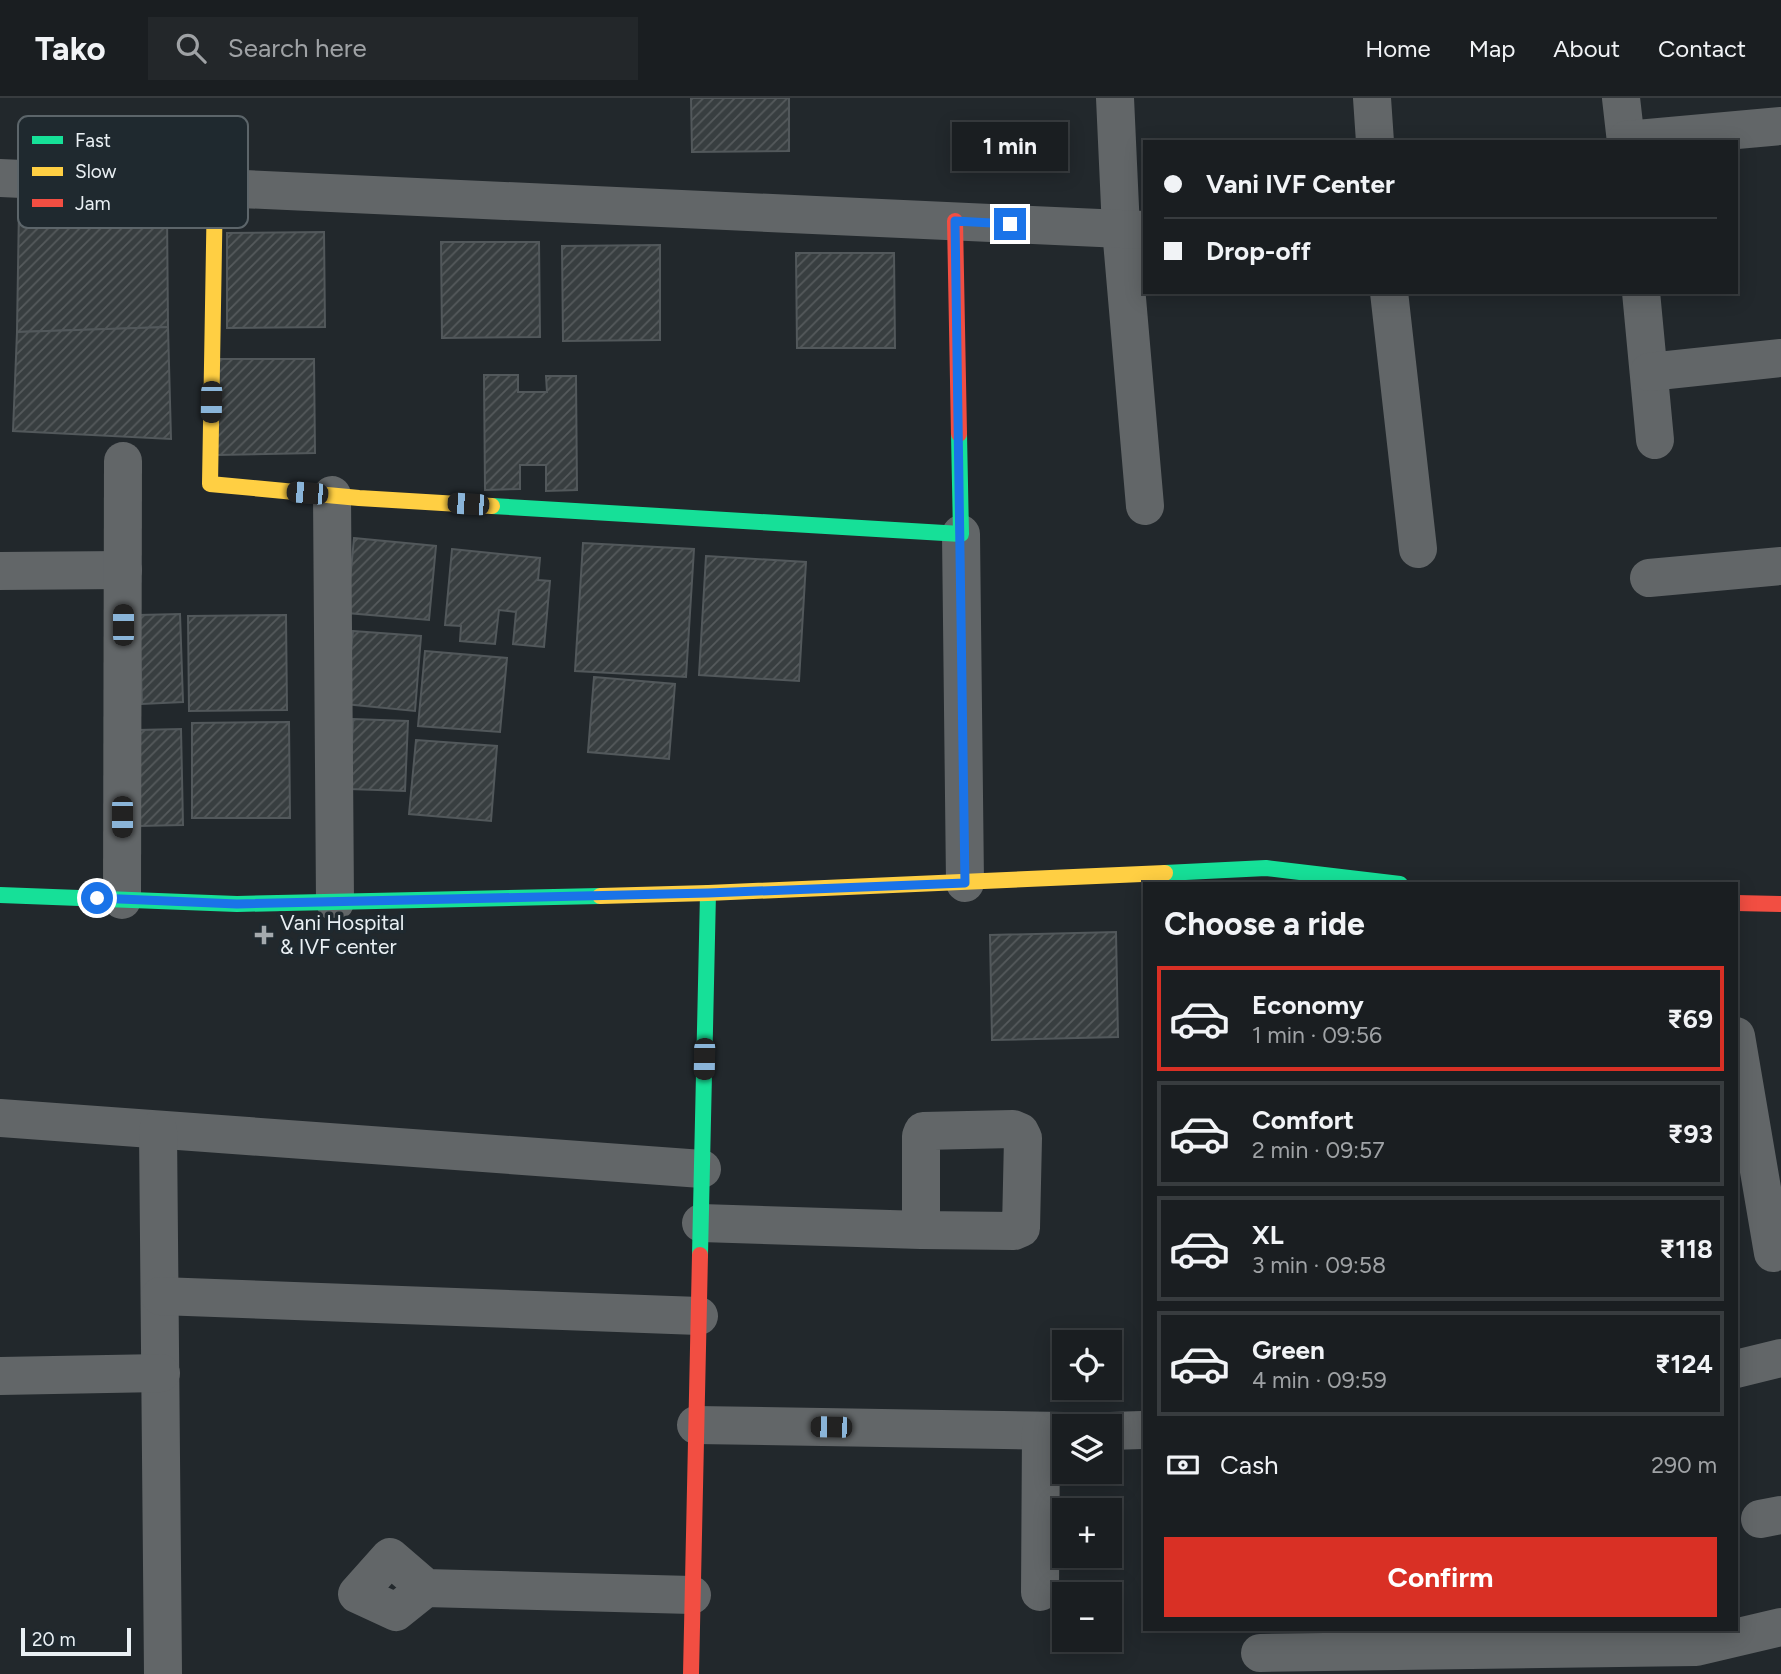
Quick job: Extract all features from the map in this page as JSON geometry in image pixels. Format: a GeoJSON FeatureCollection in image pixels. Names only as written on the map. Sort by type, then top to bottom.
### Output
{"type":"FeatureCollection","features":[{"type":"Feature","properties":{"kind":"street"},"geometry":{"type":"LineString","coordinates":[[1115,98],[1133,230],[1145,506]]}},
{"type":"Feature","properties":{"kind":"street"},"geometry":{"type":"LineString","coordinates":[[1372,98],[1376,140]]}},
{"type":"Feature","properties":{"kind":"street"},"geometry":{"type":"LineString","coordinates":[[1621,98],[1626,140]]}},
{"type":"Feature","properties":{"kind":"street"},"geometry":{"type":"LineString","coordinates":[[1636,140],[1781,126]]}},
{"type":"Feature","properties":{"kind":"street"},"geometry":{"type":"LineString","coordinates":[[0,178],[18,179]]}},
{"type":"Feature","properties":{"kind":"street"},"geometry":{"type":"LineString","coordinates":[[248,189],[1133,230]]}},
{"type":"Feature","properties":{"kind":"street"},"geometry":{"type":"LineString","coordinates":[[955,221],[965,883]]}},
{"type":"Feature","properties":{"kind":"street"},"geometry":{"type":"LineString","coordinates":[[214,228],[209,484],[332,495],[961,534]]}},
{"type":"Feature","properties":{"kind":"street"},"geometry":{"type":"LineString","coordinates":[[1389,294],[1419,549]]}},
{"type":"Feature","properties":{"kind":"street"},"geometry":{"type":"LineString","coordinates":[[1641,294],[1656,440]]}},
{"type":"Feature","properties":{"kind":"street"},"geometry":{"type":"LineString","coordinates":[[1649,372],[1781,358]]}},
{"type":"Feature","properties":{"kind":"street"},"geometry":{"type":"LineString","coordinates":[[122,900],[123,461]]}},
{"type":"Feature","properties":{"kind":"street"},"geometry":{"type":"LineString","coordinates":[[332,495],[335,902]]}},
{"type":"Feature","properties":{"kind":"street"},"geometry":{"type":"LineString","coordinates":[[1649,578],[1781,566]]}},
{"type":"Feature","properties":{"kind":"street"},"geometry":{"type":"LineString","coordinates":[[0,571],[123,570]]}},
{"type":"Feature","properties":{"kind":"street"},"geometry":{"type":"LineString","coordinates":[[0,895],[237,904],[1266,876],[1366,882]]}},
{"type":"Feature","properties":{"kind":"street"},"geometry":{"type":"LineString","coordinates":[[691,1674],[708,893]]}},
{"type":"Feature","properties":{"kind":"street"},"geometry":{"type":"LineString","coordinates":[[1738,903],[1781,904]]}},
{"type":"Feature","properties":{"kind":"street"},"geometry":{"type":"LineString","coordinates":[[1738,1048],[1773,1253]]}},
{"type":"Feature","properties":{"kind":"street"},"geometry":{"type":"LineString","coordinates":[[0,1118],[702,1169]]}},
{"type":"Feature","properties":{"kind":"street"},"geometry":{"type":"LineString","coordinates":[[158,1130],[163,1674]]}},
{"type":"Feature","properties":{"kind":"street"},"geometry":{"type":"LineString","coordinates":[[701,1223],[921,1230]]}},
{"type":"Feature","properties":{"kind":"street"},"geometry":{"type":"LineString","coordinates":[[160,1296],[699,1316]]}},
{"type":"Feature","properties":{"kind":"street"},"geometry":{"type":"LineString","coordinates":[[1738,1369],[1781,1358]]}},
{"type":"Feature","properties":{"kind":"street"},"geometry":{"type":"LineString","coordinates":[[0,1376],[161,1373]]}},
{"type":"Feature","properties":{"kind":"street"},"geometry":{"type":"LineString","coordinates":[[696,1425],[1052,1431]]}},
{"type":"Feature","properties":{"kind":"street"},"geometry":{"type":"LineString","coordinates":[[1040,1592],[1052,1443]]}},
{"type":"Feature","properties":{"kind":"street"},"geometry":{"type":"LineString","coordinates":[[426,1588],[692,1595]]}},
{"type":"Feature","properties":{"kind":"street"},"geometry":{"type":"LineString","coordinates":[[1260,1652],[1460,1651],[1695,1660],[1781,1627]]}},
{"type":"Feature","properties":{"kind":"building"},"geometry":{"type":"Polygon","coordinates":[[[691,98],[789,98],[789,151],[692,152],[691,98]]]}},
{"type":"Feature","properties":{"kind":"building"},"geometry":{"type":"Polygon","coordinates":[[[19,228],[167,228],[168,327],[17,332],[19,228]]]}},
{"type":"Feature","properties":{"kind":"building"},"geometry":{"type":"Polygon","coordinates":[[[324,232],[325,327],[227,328],[227,233],[324,232]]]}},
{"type":"Feature","properties":{"kind":"building"},"geometry":{"type":"Polygon","coordinates":[[[441,242],[539,242],[540,337],[442,338],[441,242]]]}},
{"type":"Feature","properties":{"kind":"building"},"geometry":{"type":"Polygon","coordinates":[[[660,245],[660,340],[563,341],[562,246],[660,245]]]}},
{"type":"Feature","properties":{"kind":"building"},"geometry":{"type":"Polygon","coordinates":[[[796,253],[894,253],[895,348],[797,348],[796,253]]]}},
{"type":"Feature","properties":{"kind":"building"},"geometry":{"type":"Polygon","coordinates":[[[168,327],[171,439],[13,431],[17,332],[168,327]]]}},
{"type":"Feature","properties":{"kind":"building"},"geometry":{"type":"Polygon","coordinates":[[[216,359],[314,359],[315,453],[217,455],[216,359]]]}},
{"type":"Feature","properties":{"kind":"building"},"geometry":{"type":"Polygon","coordinates":[[[484,375],[518,375],[518,392],[547,392],[546,376],[576,376],[577,490],[546,491],[546,465],[520,465],[520,489],[485,490],[484,375]]]}},
{"type":"Feature","properties":{"kind":"building"},"geometry":{"type":"Polygon","coordinates":[[[354,538],[436,546],[429,620],[347,613],[354,538]]]}},
{"type":"Feature","properties":{"kind":"building"},"geometry":{"type":"Polygon","coordinates":[[[583,543],[694,549],[686,677],[575,671],[583,543]]]}},
{"type":"Feature","properties":{"kind":"building"},"geometry":{"type":"Polygon","coordinates":[[[452,549],[540,558],[538,580],[550,581],[544,647],[513,644],[516,612],[499,610],[495,644],[460,641],[461,626],[445,625],[452,549]]]}},
{"type":"Feature","properties":{"kind":"building"},"geometry":{"type":"Polygon","coordinates":[[[706,556],[806,562],[799,681],[699,675],[706,556]]]}},
{"type":"Feature","properties":{"kind":"building"},"geometry":{"type":"Polygon","coordinates":[[[180,614],[183,702],[142,704],[139,615],[180,614]]]}},
{"type":"Feature","properties":{"kind":"building"},"geometry":{"type":"Polygon","coordinates":[[[286,615],[287,710],[189,711],[188,616],[286,615]]]}},
{"type":"Feature","properties":{"kind":"building"},"geometry":{"type":"Polygon","coordinates":[[[353,631],[421,636],[415,711],[345,704],[353,631]]]}},
{"type":"Feature","properties":{"kind":"building"},"geometry":{"type":"Polygon","coordinates":[[[425,651],[507,658],[500,732],[418,726],[425,651]]]}},
{"type":"Feature","properties":{"kind":"building"},"geometry":{"type":"Polygon","coordinates":[[[594,677],[675,684],[669,759],[588,752],[594,677]]]}},
{"type":"Feature","properties":{"kind":"building"},"geometry":{"type":"Polygon","coordinates":[[[353,719],[408,721],[405,791],[350,789],[353,719]]]}},
{"type":"Feature","properties":{"kind":"building"},"geometry":{"type":"Polygon","coordinates":[[[289,722],[290,818],[192,818],[192,723],[289,722]]]}},
{"type":"Feature","properties":{"kind":"building"},"geometry":{"type":"Polygon","coordinates":[[[181,729],[183,825],[139,826],[137,730],[181,729]]]}},
{"type":"Feature","properties":{"kind":"building"},"geometry":{"type":"Polygon","coordinates":[[[416,740],[497,746],[491,821],[409,814],[416,740]]]}},
{"type":"Feature","properties":{"kind":"building"},"geometry":{"type":"Polygon","coordinates":[[[1116,932],[1118,1037],[992,1040],[990,935],[1116,932]]]}},
{"type":"Feature","properties":{"kind":"traffic: fast"},"geometry":{"type":"LineString","coordinates":[[492,506],[961,534],[959,434]]}},
{"type":"Feature","properties":{"kind":"traffic: fast"},"geometry":{"type":"LineString","coordinates":[[1165,873],[1266,868],[1383,882]]}},
{"type":"Feature","properties":{"kind":"traffic: fast"},"geometry":{"type":"LineString","coordinates":[[700,1255],[708,893]]}},
{"type":"Feature","properties":{"kind":"traffic: fast"},"geometry":{"type":"LineString","coordinates":[[0,895],[237,904],[600,896]]}},
{"type":"Feature","properties":{"kind":"traffic: slow"},"geometry":{"type":"LineString","coordinates":[[214,228],[210,484],[359,498],[492,506]]}},
{"type":"Feature","properties":{"kind":"traffic: slow"},"geometry":{"type":"LineString","coordinates":[[600,896],[1165,873]]}},
{"type":"Feature","properties":{"kind":"traffic: jam"},"geometry":{"type":"LineString","coordinates":[[955,221],[959,434]]}},
{"type":"Feature","properties":{"kind":"traffic: jam"},"geometry":{"type":"LineString","coordinates":[[1738,903],[1781,904]]}},
{"type":"Feature","properties":{"kind":"traffic: jam"},"geometry":{"type":"LineString","coordinates":[[691,1674],[700,1255]]}},
{"type":"Feature","properties":{"kind":"place","name":"Vani Hospital & IVF center"},"geometry":{"type":"Point","coordinates":[264,935]}},
{"type":"Feature","properties":{"kind":"route"},"geometry":{"type":"LineString","coordinates":[[97,898],[237,904],[708,893],[965,883],[955,221],[1010,224]]}}]}
